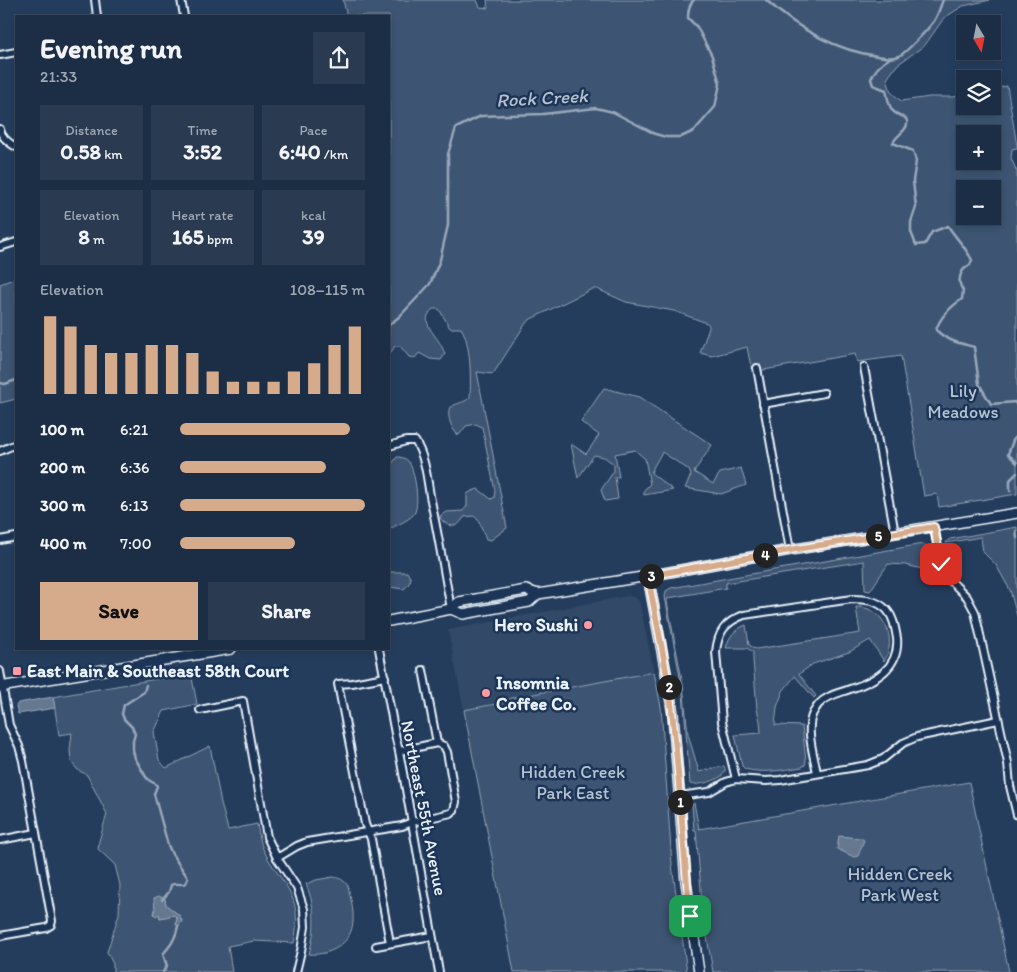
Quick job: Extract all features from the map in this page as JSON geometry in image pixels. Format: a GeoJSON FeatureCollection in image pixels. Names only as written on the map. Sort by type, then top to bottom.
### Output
{"type":"FeatureCollection","features":[{"type":"Feature","properties":{"kind":"main road"},"geometry":{"type":"LineString","coordinates":[[390,621],[450,609],[463,614],[529,602],[538,594],[1017,512]]}},
{"type":"Feature","properties":{"kind":"main road"},"geometry":{"type":"LineString","coordinates":[[648,576],[671,699],[686,877],[699,972]]}},
{"type":"Feature","properties":{"kind":"main road"},"geometry":{"type":"LineString","coordinates":[[1,687],[225,650]]}},
{"type":"Feature","properties":{"kind":"street"},"geometry":{"type":"LineString","coordinates":[[95,0],[97,15]]}},
{"type":"Feature","properties":{"kind":"street"},"geometry":{"type":"LineString","coordinates":[[181,0],[184,15]]}},
{"type":"Feature","properties":{"kind":"street"},"geometry":{"type":"LineString","coordinates":[[0,55],[15,52]]}},
{"type":"Feature","properties":{"kind":"street"},"geometry":{"type":"LineString","coordinates":[[0,129],[1,133],[13,146]]}},
{"type":"Feature","properties":{"kind":"street"},"geometry":{"type":"LineString","coordinates":[[0,247],[15,242]]}},
{"type":"Feature","properties":{"kind":"street"},"geometry":{"type":"LineString","coordinates":[[864,367],[895,533]]}},
{"type":"Feature","properties":{"kind":"street"},"geometry":{"type":"LineString","coordinates":[[757,368],[790,550]]}},
{"type":"Feature","properties":{"kind":"street"},"geometry":{"type":"LineString","coordinates":[[763,404],[824,393]]}},
{"type":"Feature","properties":{"kind":"street"},"geometry":{"type":"LineString","coordinates":[[390,446],[406,441],[415,441],[420,448],[450,609]]}},
{"type":"Feature","properties":{"kind":"street"},"geometry":{"type":"LineString","coordinates":[[0,451],[15,444]]}},
{"type":"Feature","properties":{"kind":"street"},"geometry":{"type":"LineString","coordinates":[[934,527],[941,564],[946,576],[967,597],[975,612],[1008,762],[1010,786],[1017,815]]}},
{"type":"Feature","properties":{"kind":"street"},"geometry":{"type":"LineString","coordinates":[[0,540],[15,537]]}},
{"type":"Feature","properties":{"kind":"street"},"geometry":{"type":"LineString","coordinates":[[736,779],[722,722],[716,652],[717,642],[724,627],[734,619],[744,615],[852,599],[866,599],[881,605],[892,615],[898,645],[896,656],[887,670],[878,677],[827,698],[820,703],[812,715],[810,731],[817,773]]}},
{"type":"Feature","properties":{"kind":"street","name":"Northeast 55th Avenue"},"geometry":{"type":"LineString","coordinates":[[379,650],[439,972]]}},
{"type":"Feature","properties":{"kind":"street"},"geometry":{"type":"LineString","coordinates":[[424,670],[437,743]]}},
{"type":"Feature","properties":{"kind":"street"},"geometry":{"type":"LineString","coordinates":[[0,671],[1,687],[9,725],[19,746],[23,761],[52,916],[52,921],[46,928],[0,936]]}},
{"type":"Feature","properties":{"kind":"street"},"geometry":{"type":"LineString","coordinates":[[385,677],[338,684],[365,824],[371,839],[390,943]]}},
{"type":"Feature","properties":{"kind":"street"},"geometry":{"type":"LineString","coordinates":[[200,710],[243,701],[267,837],[277,858],[297,888],[304,909],[305,927],[296,972]]}},
{"type":"Feature","properties":{"kind":"street"},"geometry":{"type":"LineString","coordinates":[[679,796],[708,792],[736,779],[780,780],[868,765],[883,759],[903,743],[917,737],[998,720]]}},
{"type":"Feature","properties":{"kind":"street"},"geometry":{"type":"LineString","coordinates":[[277,858],[307,842],[402,826],[451,813],[456,806],[447,752],[444,746],[437,743],[399,750]]}},
{"type":"Feature","properties":{"kind":"street"},"geometry":{"type":"LineString","coordinates":[[0,840],[36,833]]}},
{"type":"Feature","properties":{"kind":"street"},"geometry":{"type":"LineString","coordinates":[[376,946],[432,936]]}},
{"type":"Feature","properties":{"kind":"shaded area"},"geometry":{"type":"Polygon","coordinates":[[[627,596],[634,597],[639,601],[654,672],[512,698],[501,703],[464,710],[448,630],[627,596]]]}},
{"type":"Feature","properties":{"kind":"shaded area"},"geometry":{"type":"Polygon","coordinates":[[[53,697],[55,708],[18,714],[16,706],[18,703],[53,697]]]}},
{"type":"Feature","properties":{"kind":"shaded area"},"geometry":{"type":"Polygon","coordinates":[[[839,836],[864,840],[858,856],[854,857],[837,849],[839,836]]]}},
{"type":"Feature","properties":{"kind":"shaded area"},"geometry":{"type":"Polygon","coordinates":[[[159,896],[165,899],[166,905],[179,915],[182,921],[178,927],[176,923],[177,918],[174,915],[160,918],[159,914],[156,916],[154,914],[154,898],[159,896]]]}},
{"type":"Feature","properties":{"kind":"green space","name":"Lily Meadows"},"geometry":{"type":"Polygon","coordinates":[[[343,0],[477,0],[480,7],[488,8],[487,0],[990,0],[963,6],[944,18],[925,45],[897,65],[887,79],[891,92],[901,101],[956,96],[956,115],[1001,115],[1001,87],[1007,86],[1017,146],[1017,148],[1012,149],[1011,158],[1017,172],[1017,494],[939,507],[937,494],[924,496],[901,356],[857,362],[855,354],[752,372],[747,347],[712,356],[700,353],[709,328],[707,323],[674,311],[626,302],[597,289],[592,289],[531,319],[526,323],[493,374],[477,372],[507,528],[491,540],[486,539],[479,521],[474,516],[464,517],[459,524],[453,526],[446,524],[440,518],[446,512],[463,511],[467,506],[467,494],[472,491],[478,489],[491,499],[494,498],[495,491],[482,427],[476,424],[466,426],[458,435],[449,420],[450,408],[470,397],[469,352],[461,328],[450,328],[439,309],[433,309],[427,319],[445,354],[441,360],[430,359],[419,353],[415,358],[409,357],[400,346],[395,346],[390,354],[390,15],[347,15],[343,0]]]}},
{"type":"Feature","properties":{"kind":"green space"},"geometry":{"type":"Polygon","coordinates":[[[15,278],[15,399],[0,403],[0,284],[15,278]]]}},
{"type":"Feature","properties":{"kind":"green space"},"geometry":{"type":"Polygon","coordinates":[[[604,388],[639,397],[712,445],[694,472],[713,484],[720,473],[741,468],[746,485],[721,494],[685,488],[691,475],[689,470],[662,452],[651,473],[673,490],[644,495],[644,490],[650,484],[645,459],[635,450],[615,454],[619,477],[615,477],[618,499],[605,501],[601,490],[614,471],[614,464],[604,457],[594,455],[578,478],[571,444],[586,454],[599,435],[581,422],[604,388]]]}},
{"type":"Feature","properties":{"kind":"green space"},"geometry":{"type":"Polygon","coordinates":[[[397,457],[406,459],[411,465],[416,488],[417,505],[411,517],[390,529],[390,467],[397,457]]]}},
{"type":"Feature","properties":{"kind":"green space"},"geometry":{"type":"Polygon","coordinates":[[[1017,527],[1017,616],[1010,590],[996,565],[983,552],[981,537],[946,543],[950,539],[1017,527]]]}},
{"type":"Feature","properties":{"kind":"green space"},"geometry":{"type":"Polygon","coordinates":[[[923,544],[928,547],[933,569],[939,582],[927,584],[923,569],[888,564],[870,591],[865,590],[864,561],[726,583],[726,588],[668,598],[683,685],[688,734],[699,772],[724,766],[725,769],[723,774],[715,780],[690,784],[683,693],[665,597],[666,591],[671,588],[923,544]]]}},
{"type":"Feature","properties":{"kind":"green space"},"geometry":{"type":"Polygon","coordinates":[[[390,572],[407,572],[411,579],[404,589],[390,587],[390,572]]]}},
{"type":"Feature","properties":{"kind":"green space"},"geometry":{"type":"Polygon","coordinates":[[[856,607],[866,608],[874,612],[886,626],[889,634],[889,644],[888,653],[884,661],[870,640],[849,652],[813,664],[799,674],[816,696],[814,698],[795,676],[783,691],[777,707],[775,725],[802,726],[805,765],[773,771],[745,769],[742,766],[735,735],[761,733],[757,709],[753,652],[747,648],[726,648],[731,637],[736,631],[746,625],[749,645],[756,649],[860,633],[856,607]]]}},
{"type":"Feature","properties":{"kind":"green space","name":"Hidden Creek Park East"},"geometry":{"type":"Polygon","coordinates":[[[654,672],[661,707],[672,865],[687,972],[514,972],[464,710],[501,703],[512,698],[654,672]]]}},
{"type":"Feature","properties":{"kind":"green space"},"geometry":{"type":"Polygon","coordinates":[[[191,673],[197,704],[164,711],[154,732],[159,760],[166,768],[210,746],[228,830],[257,824],[264,851],[291,894],[295,907],[296,921],[294,943],[254,941],[228,946],[232,972],[196,970],[195,972],[113,972],[113,964],[107,952],[119,914],[120,885],[115,865],[98,849],[107,814],[87,775],[78,770],[71,762],[72,733],[59,735],[53,697],[191,673]],[[165,899],[155,910],[154,914],[159,914],[160,918],[174,915],[177,918],[176,923],[178,927],[182,921],[179,915],[166,905],[165,899]]]}},
{"type":"Feature","properties":{"kind":"green space","name":"Hidden Creek Park West"},"geometry":{"type":"Polygon","coordinates":[[[969,782],[1009,972],[713,972],[703,914],[696,830],[694,830],[692,805],[694,803],[699,829],[969,782]]]}},
{"type":"Feature","properties":{"kind":"green space"},"geometry":{"type":"Polygon","coordinates":[[[333,877],[342,880],[348,886],[353,912],[352,929],[349,936],[339,946],[325,953],[309,954],[314,919],[312,902],[306,884],[333,877]]]}},
{"type":"Feature","properties":{"kind":"waterway","name":"Rock Creek"},"geometry":{"type":"LineString","coordinates":[[390,324],[430,284],[440,260],[448,225],[448,154],[456,128],[481,116],[543,114],[596,108],[613,112],[655,134],[666,137],[681,137],[694,131],[715,107],[720,84],[712,56],[697,27],[688,18],[689,8],[694,0]]}},
{"type":"Feature","properties":{"kind":"waterway","name":"Rock Creek"},"geometry":{"type":"LineString","coordinates":[[766,0],[791,20],[832,43],[861,53],[891,58],[902,54],[923,34],[935,19],[943,0]]}},
{"type":"Feature","properties":{"kind":"waterway"},"geometry":{"type":"LineString","coordinates":[[890,58],[879,67],[871,79],[873,85],[886,90],[892,110],[907,121],[905,129],[893,143],[913,151],[916,161],[913,181],[916,207],[911,222],[911,232],[916,245],[925,244],[932,232],[948,226],[972,260],[960,276],[960,284],[963,291],[962,299],[947,312],[936,330],[949,339],[974,347],[979,384],[991,404],[1015,402],[1017,406]]}},
{"type":"Feature","properties":{"kind":"waterway","name":"Rock Creek"},"geometry":{"type":"LineString","coordinates":[[0,383],[5,384],[15,380]]}},
{"type":"Feature","properties":{"kind":"waterway"},"geometry":{"type":"LineString","coordinates":[[1017,437],[1014,438],[1008,454],[1017,463]]}},
{"type":"Feature","properties":{"kind":"waterway"},"geometry":{"type":"LineString","coordinates":[[1010,491],[1010,480],[1017,473]]}},
{"type":"Feature","properties":{"kind":"waterway"},"geometry":{"type":"LineString","coordinates":[[1016,531],[1017,538]]}},
{"type":"Feature","properties":{"kind":"waterway"},"geometry":{"type":"LineString","coordinates":[[146,685],[144,692],[124,705],[122,714],[135,734],[133,741],[135,758],[146,777],[157,786],[154,794],[168,845],[188,878],[184,884],[171,885],[169,892],[162,900]]}},
{"type":"Feature","properties":{"kind":"waterway"},"geometry":{"type":"LineString","coordinates":[[163,972],[167,966],[163,954],[173,941],[178,926]]}},
{"type":"Feature","properties":{"kind":"place","name":"Hero Sushi"},"geometry":{"type":"Point","coordinates":[588,625]}},
{"type":"Feature","properties":{"kind":"place","name":"East Main & Southeast 58th Court"},"geometry":{"type":"Point","coordinates":[17,671]}},
{"type":"Feature","properties":{"kind":"place","name":"Insomnia Coffee Co."},"geometry":{"type":"Point","coordinates":[486,693]}},
{"type":"Feature","properties":{"kind":"route"},"geometry":{"type":"LineString","coordinates":[[690,916],[673,714],[648,576],[790,550],[934,527],[941,564]]}}]}
